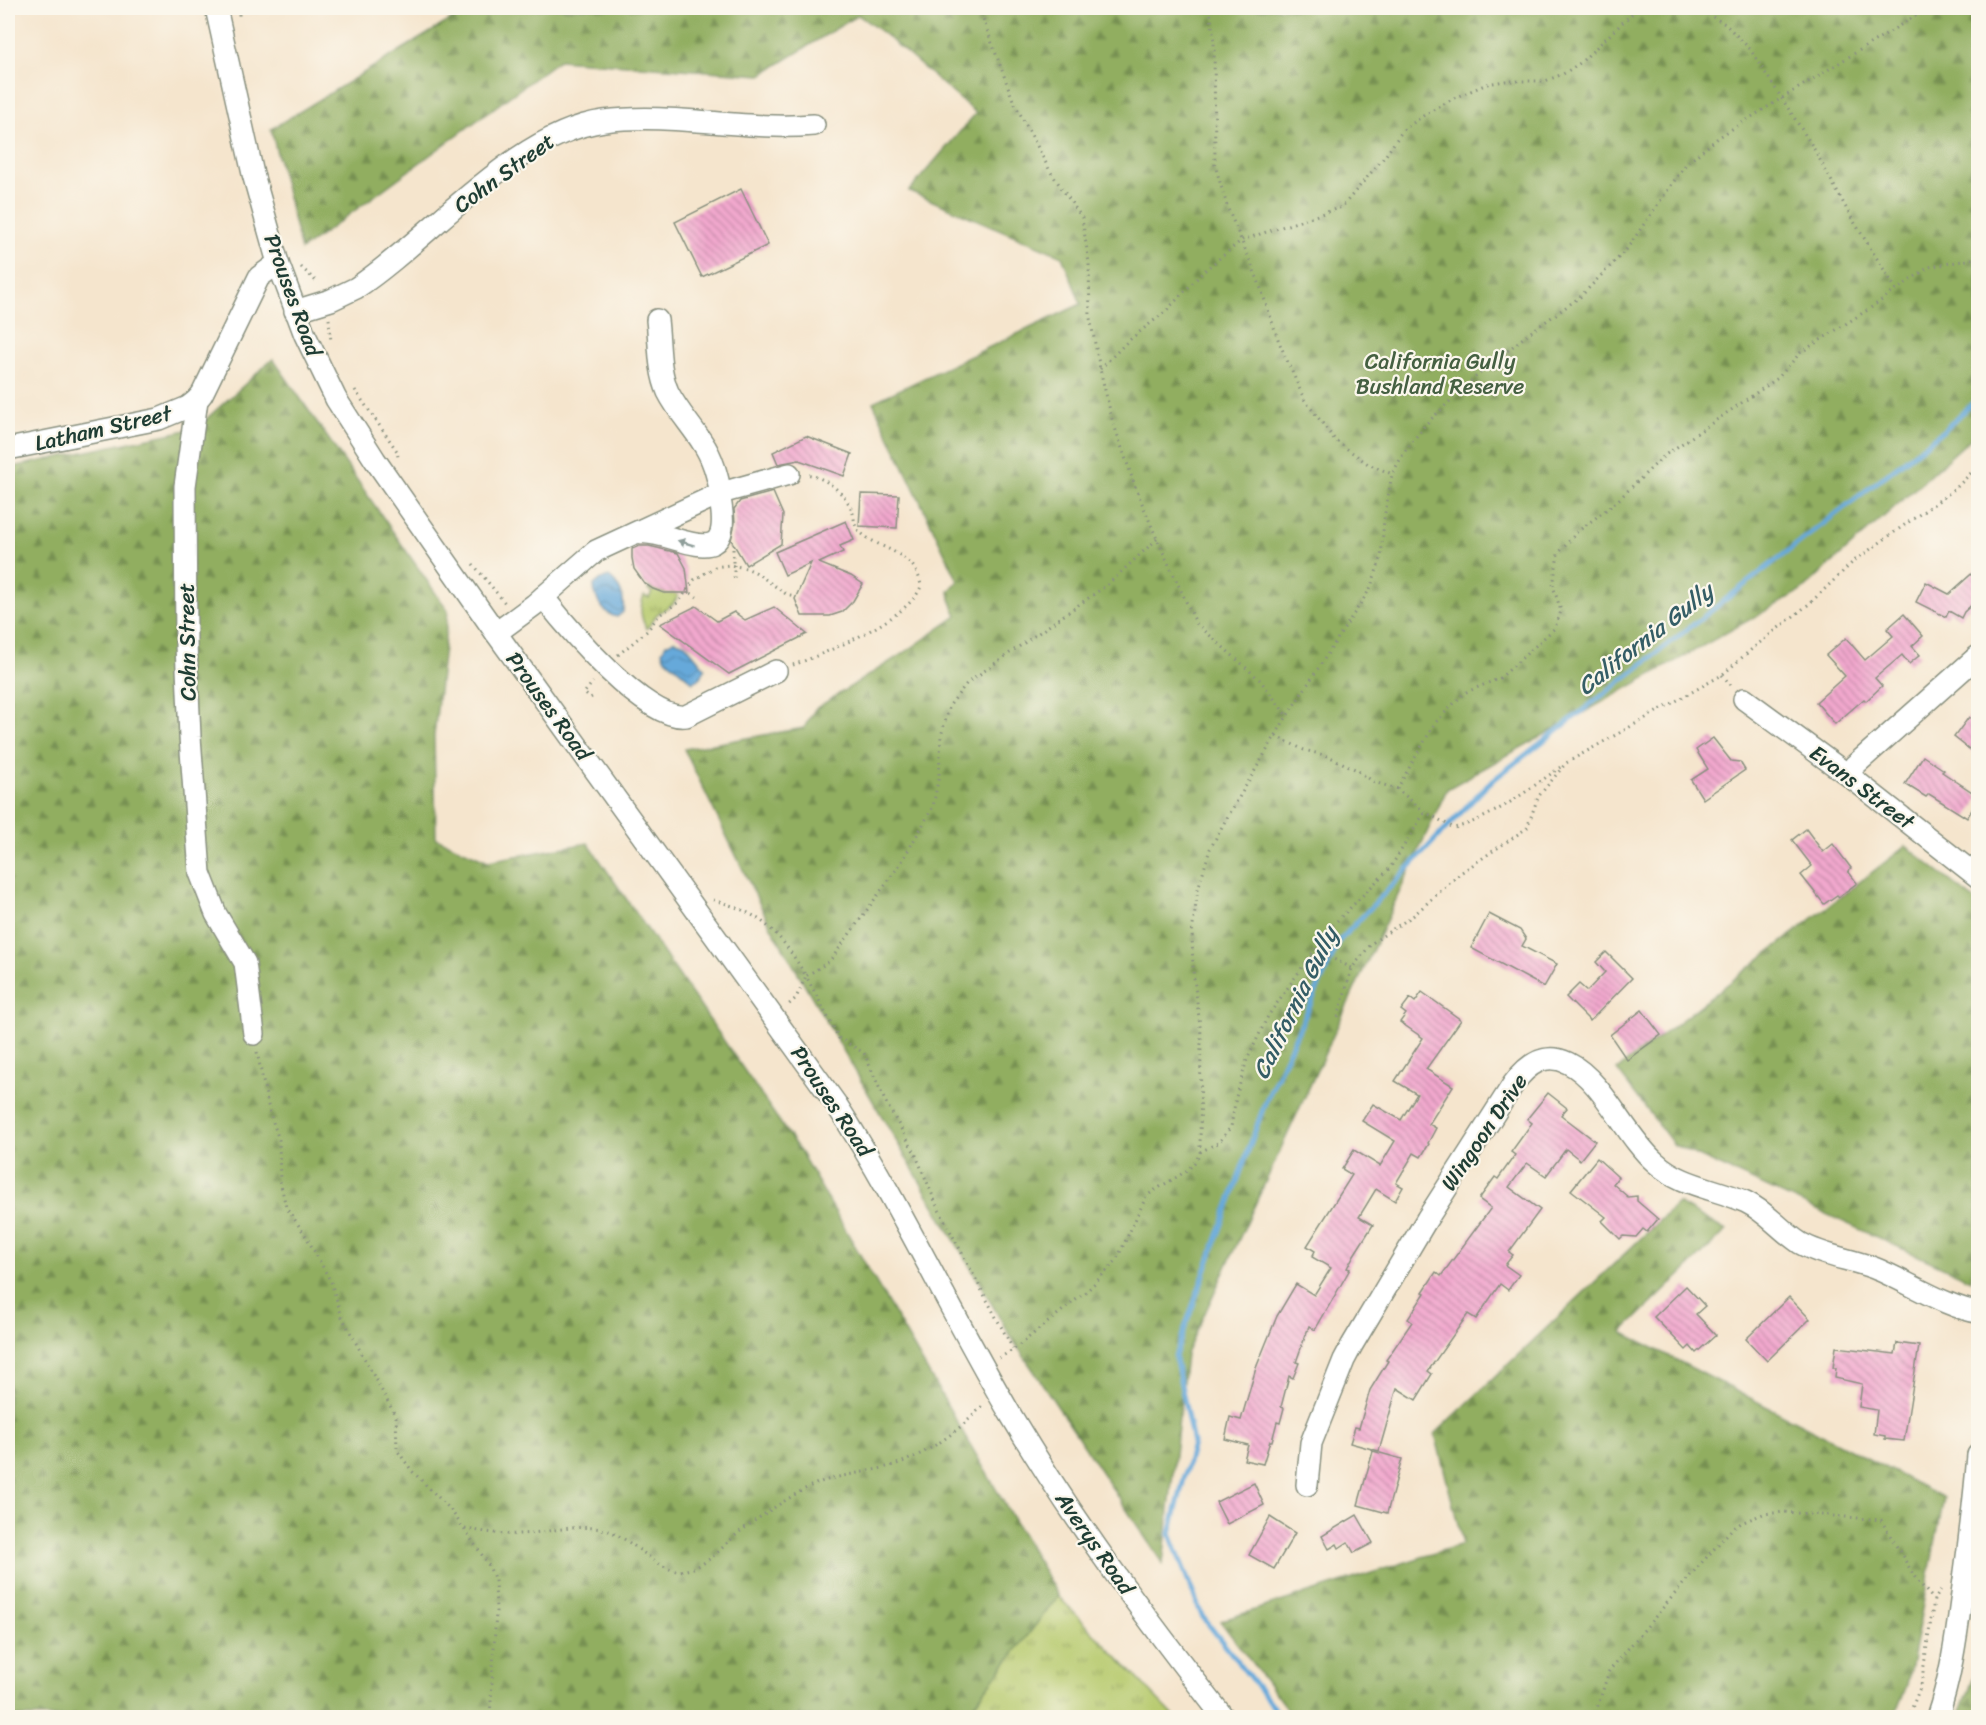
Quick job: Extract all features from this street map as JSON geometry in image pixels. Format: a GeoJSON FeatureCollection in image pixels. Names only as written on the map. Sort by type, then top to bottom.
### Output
{"type":"FeatureCollection","features":[{"type":"Feature","properties":{"kind":"street","name":"Prouses Road"},"geometry":{"type":"LineString","coordinates":[[216,8],[253,174],[278,263],[316,361],[355,430],[496,633],[836,1104],[871,1159],[982,1363]]}},
{"type":"Feature","properties":{"kind":"street","name":"Cohn Street"},"geometry":{"type":"LineString","coordinates":[[295,311],[331,300],[365,282],[501,171],[541,143],[562,132],[583,125],[627,119],[774,127],[814,125]]}},
{"type":"Feature","properties":{"kind":"street","name":"Cohn Street"},"geometry":{"type":"LineString","coordinates":[[254,1034],[245,963],[216,914],[200,873],[186,645],[185,486],[196,400],[212,374],[259,277],[278,263]]}},
{"type":"Feature","properties":{"kind":"street"},"geometry":{"type":"LineString","coordinates":[[633,534],[654,532],[694,546],[708,545],[717,539],[721,530],[722,512],[717,469],[704,443],[668,392],[659,362],[657,320]]}},
{"type":"Feature","properties":{"kind":"street","name":"Latham Street"},"geometry":{"type":"LineString","coordinates":[[8,449],[159,419],[196,400]]}},
{"type":"Feature","properties":{"kind":"street"},"geometry":{"type":"LineString","coordinates":[[496,633],[543,597],[596,551],[720,494],[789,474]]}},
{"type":"Feature","properties":{"kind":"street"},"geometry":{"type":"LineString","coordinates":[[543,597],[606,668],[667,713],[680,717],[688,715],[776,671]]}},
{"type":"Feature","properties":{"kind":"street"},"geometry":{"type":"LineString","coordinates":[[1848,775],[1855,765],[1978,656]]}},
{"type":"Feature","properties":{"kind":"street","name":"Evans Street"},"geometry":{"type":"LineString","coordinates":[[1744,699],[1848,775],[1978,877]]}},
{"type":"Feature","properties":{"kind":"street","name":"Wingoon Drive"},"geometry":{"type":"LineString","coordinates":[[1307,1485],[1311,1443],[1352,1345],[1427,1219],[1514,1083],[1528,1066],[1544,1059],[1561,1060],[1582,1072],[1646,1153],[1670,1173],[1689,1183],[1753,1206],[1802,1244],[1874,1268],[1958,1307],[1978,1312]]}},
{"type":"Feature","properties":{"kind":"street","name":"Averys Road"},"geometry":{"type":"LineString","coordinates":[[982,1363],[1046,1472],[1101,1555],[1224,1718]]}},
{"type":"Feature","properties":{"kind":"street"},"geometry":{"type":"LineString","coordinates":[[1937,1718],[1945,1695],[1954,1646],[1972,1520],[1978,1455]]}},
{"type":"Feature","properties":{"kind":"path"},"geometry":{"type":"LineString","coordinates":[[980,8],[1013,100],[1050,171],[1082,218],[1089,263],[1090,318],[1100,369],[1112,419],[1136,489],[1157,538],[1197,623],[1260,680],[1287,716]]}},
{"type":"Feature","properties":{"kind":"path"},"geometry":{"type":"LineString","coordinates":[[1210,8],[1214,41],[1215,165],[1228,209],[1258,280],[1279,342],[1304,399],[1335,440],[1368,464],[1392,474]]}},
{"type":"Feature","properties":{"kind":"path"},"geometry":{"type":"LineString","coordinates":[[1100,369],[1127,342],[1166,311],[1204,271],[1242,240],[1342,207],[1386,155],[1403,130],[1423,116],[1454,98],[1487,84],[1505,81],[1545,81],[1563,74],[1581,63],[1638,8]]}},
{"type":"Feature","properties":{"kind":"path"},"geometry":{"type":"LineString","coordinates":[[1697,8],[1725,24],[1750,49],[1813,147],[1851,217],[1896,289]]}},
{"type":"Feature","properties":{"kind":"path"},"geometry":{"type":"LineString","coordinates":[[982,1363],[1013,1350],[1087,1291],[1116,1261],[1146,1197],[1198,1160],[1200,1152],[1201,1034],[1193,970],[1192,933],[1198,890],[1210,849],[1287,716],[1370,590],[1381,558],[1384,519],[1392,474],[1404,451],[1444,406],[1528,334],[1580,297],[1626,250],[1686,165],[1719,137],[1928,8]]}},
{"type":"Feature","properties":{"kind":"path"},"geometry":{"type":"LineString","coordinates":[[1397,789],[1435,723],[1464,693],[1500,678],[1555,628],[1561,610],[1553,586],[1558,554],[1577,532],[1615,503],[1665,455],[1778,378],[1800,353],[1929,267],[1978,258]]}},
{"type":"Feature","properties":{"kind":"path"},"geometry":{"type":"LineString","coordinates":[[329,317],[332,346]]}},
{"type":"Feature","properties":{"kind":"path"},"geometry":{"type":"LineString","coordinates":[[352,385],[397,451],[398,460]]}},
{"type":"Feature","properties":{"kind":"path"},"geometry":{"type":"LineString","coordinates":[[1276,736],[1304,750],[1328,756],[1355,769],[1374,782],[1397,789],[1425,812],[1455,828],[1467,825],[1494,811],[1566,763],[1722,675],[1809,604],[1854,561],[1955,489],[1978,466]]}},
{"type":"Feature","properties":{"kind":"path"},"geometry":{"type":"LineString","coordinates":[[776,671],[830,651],[854,639],[906,607],[917,596],[921,586],[914,569],[901,555],[855,527],[851,508],[837,490],[811,475],[789,474]]}},
{"type":"Feature","properties":{"kind":"path"},"geometry":{"type":"LineString","coordinates":[[775,1017],[796,998],[806,976],[830,961],[901,864],[933,807],[939,775],[941,736],[950,705],[967,683],[1107,585],[1157,538]]}},
{"type":"Feature","properties":{"kind":"path"},"geometry":{"type":"LineString","coordinates":[[728,546],[733,550],[734,578]]}},
{"type":"Feature","properties":{"kind":"path"},"geometry":{"type":"LineString","coordinates":[[467,558],[482,572],[516,619]]}},
{"type":"Feature","properties":{"kind":"path"},"geometry":{"type":"LineString","coordinates":[[592,697],[584,693],[606,668],[623,650],[648,632],[659,615],[678,604],[694,580],[706,571],[720,566],[734,565],[755,572],[781,591],[795,596]]}},
{"type":"Feature","properties":{"kind":"path"},"geometry":{"type":"LineString","coordinates":[[686,590],[697,597]]}},
{"type":"Feature","properties":{"kind":"path"},"geometry":{"type":"LineString","coordinates":[[1338,1017],[1352,968],[1372,943],[1414,915],[1462,872],[1527,828],[1538,797],[1566,763]]}},
{"type":"Feature","properties":{"kind":"path"},"geometry":{"type":"LineString","coordinates":[[1200,1152],[1218,1143],[1231,1127],[1236,1097],[1248,1060],[1268,1016],[1329,929],[1390,868],[1425,812]]}},
{"type":"Feature","properties":{"kind":"path"},"geometry":{"type":"LineString","coordinates":[[696,909],[709,899],[737,906],[771,927],[793,954],[839,1038],[864,1053],[885,1101],[915,1153],[937,1206],[1013,1350]]}},
{"type":"Feature","properties":{"kind":"path"},"geometry":{"type":"LineString","coordinates":[[1311,956],[1327,956],[1352,968]]}},
{"type":"Feature","properties":{"kind":"path"},"geometry":{"type":"LineString","coordinates":[[254,1034],[269,1110],[279,1140],[280,1181],[286,1207],[306,1236],[331,1282],[342,1317],[396,1417],[397,1449],[412,1471],[450,1509],[487,1562],[495,1580],[496,1612],[490,1718]]}},
{"type":"Feature","properties":{"kind":"path"},"geometry":{"type":"LineString","coordinates":[[464,1528],[519,1534],[584,1526],[610,1531],[634,1544],[663,1566],[678,1571],[702,1565],[740,1531],[820,1481],[893,1466],[946,1438],[965,1424],[996,1389]]}},
{"type":"Feature","properties":{"kind":"path"},"geometry":{"type":"LineString","coordinates":[[1594,1718],[1609,1671],[1731,1530],[1753,1517],[1785,1512],[1881,1520],[1916,1579],[1934,1600]]}},
{"type":"Feature","properties":{"kind":"path"},"geometry":{"type":"LineString","coordinates":[[1908,1718],[1921,1685],[1934,1600],[1947,1584]]}},
{"type":"Feature","properties":{"kind":"green space","name":"California Gully Bushland Reserve"},"geometry":{"type":"Polygon","coordinates":[[[470,8],[1978,8],[1978,432],[1801,591],[1447,789],[1186,1354],[1163,1564],[1011,1337],[771,927],[684,749],[804,728],[815,709],[907,651],[957,616],[949,591],[958,581],[873,402],[1081,304],[1062,256],[909,191],[976,113],[883,33],[858,15],[761,75],[559,60],[301,250],[271,129],[470,8]]]}},
{"type":"Feature","properties":{"kind":"green space"},"geometry":{"type":"Polygon","coordinates":[[[273,359],[448,611],[434,736],[436,838],[488,861],[588,843],[801,1153],[1058,1596],[964,1717],[8,1717],[8,468],[196,428],[273,359]]]}},
{"type":"Feature","properties":{"kind":"green space"},"geometry":{"type":"Polygon","coordinates":[[[649,588],[663,593],[676,592],[678,596],[673,604],[657,614],[647,629],[642,617],[641,605],[644,596],[649,598],[652,592],[648,590],[649,588]]]}},
{"type":"Feature","properties":{"kind":"green space"},"geometry":{"type":"Polygon","coordinates":[[[1906,846],[1978,903],[1978,1242],[1971,1280],[1674,1145],[1617,1070],[1906,846]]]}},
{"type":"Feature","properties":{"kind":"green space"},"geometry":{"type":"Polygon","coordinates":[[[1678,1203],[1726,1231],[1622,1332],[1944,1498],[1907,1685],[1894,1717],[1293,1717],[1220,1621],[1463,1544],[1435,1434],[1678,1203]]]}},
{"type":"Feature","properties":{"kind":"green space"},"geometry":{"type":"Polygon","coordinates":[[[1058,1596],[1175,1717],[964,1718],[1058,1596]]]}},
{"type":"Feature","properties":{"kind":"green space"},"geometry":{"type":"Polygon","coordinates":[[[1978,1666],[1978,1717],[1959,1717],[1978,1666]]]}},
{"type":"Feature","properties":{"kind":"water"},"geometry":{"type":"Polygon","coordinates":[[[609,577],[617,584],[623,597],[623,612],[617,617],[604,609],[594,590],[594,585],[609,577]]]}},
{"type":"Feature","properties":{"kind":"water"},"geometry":{"type":"Polygon","coordinates":[[[674,640],[685,644],[705,668],[704,673],[693,682],[664,657],[662,651],[666,644],[674,640]]]}},
{"type":"Feature","properties":{"kind":"building"},"geometry":{"type":"Polygon","coordinates":[[[741,189],[768,245],[702,277],[675,222],[741,189]]]}},
{"type":"Feature","properties":{"kind":"building"},"geometry":{"type":"Polygon","coordinates":[[[806,436],[852,454],[844,476],[799,460],[778,464],[773,452],[806,436]]]}},
{"type":"Feature","properties":{"kind":"building"},"geometry":{"type":"Polygon","coordinates":[[[773,492],[783,515],[781,544],[746,565],[731,540],[735,523],[734,509],[740,501],[773,492]]]}},
{"type":"Feature","properties":{"kind":"building"},"geometry":{"type":"Polygon","coordinates":[[[861,494],[899,495],[897,528],[859,526],[861,494]]]}},
{"type":"Feature","properties":{"kind":"building"},"geometry":{"type":"Polygon","coordinates":[[[846,521],[854,540],[840,546],[843,552],[819,563],[851,576],[863,584],[853,601],[842,612],[830,616],[802,616],[795,599],[811,563],[785,575],[775,552],[846,521]]]}},
{"type":"Feature","properties":{"kind":"building"},"geometry":{"type":"Polygon","coordinates":[[[639,546],[678,553],[686,568],[689,593],[664,593],[644,583],[634,569],[632,558],[632,549],[639,546]]]}},
{"type":"Feature","properties":{"kind":"building"},"geometry":{"type":"Polygon","coordinates":[[[1978,568],[1978,599],[1961,618],[1949,611],[1946,617],[1916,602],[1926,582],[1949,594],[1978,568]]]}},
{"type":"Feature","properties":{"kind":"building"},"geometry":{"type":"Polygon","coordinates":[[[696,606],[717,621],[734,612],[745,620],[774,607],[807,634],[729,674],[660,624],[696,606]]]}},
{"type":"Feature","properties":{"kind":"building"},"geometry":{"type":"Polygon","coordinates":[[[1904,614],[1923,636],[1912,646],[1920,655],[1909,664],[1902,655],[1875,678],[1882,686],[1835,724],[1816,702],[1845,676],[1826,655],[1846,638],[1865,660],[1893,636],[1887,629],[1904,614]]]}},
{"type":"Feature","properties":{"kind":"building"},"geometry":{"type":"Polygon","coordinates":[[[1969,717],[1978,724],[1978,756],[1954,737],[1969,717]]]}},
{"type":"Feature","properties":{"kind":"building"},"geometry":{"type":"Polygon","coordinates":[[[1713,738],[1731,761],[1740,762],[1745,770],[1703,799],[1691,780],[1708,769],[1696,750],[1713,738]]]}},
{"type":"Feature","properties":{"kind":"building"},"geometry":{"type":"Polygon","coordinates":[[[1923,756],[1978,796],[1967,818],[1929,794],[1926,797],[1905,784],[1923,756]]]}},
{"type":"Feature","properties":{"kind":"building"},"geometry":{"type":"Polygon","coordinates":[[[1806,829],[1823,852],[1833,844],[1851,868],[1848,871],[1857,883],[1839,897],[1837,895],[1824,904],[1801,875],[1812,866],[1792,840],[1806,829]]]}},
{"type":"Feature","properties":{"kind":"building"},"geometry":{"type":"Polygon","coordinates":[[[1489,914],[1520,930],[1526,939],[1522,946],[1557,964],[1544,987],[1471,948],[1489,914]]]}},
{"type":"Feature","properties":{"kind":"building"},"geometry":{"type":"Polygon","coordinates":[[[1606,952],[1632,978],[1590,1021],[1566,997],[1579,984],[1587,991],[1605,972],[1596,962],[1606,952]]]}},
{"type":"Feature","properties":{"kind":"building"},"geometry":{"type":"Polygon","coordinates":[[[1422,992],[1461,1020],[1426,1069],[1453,1086],[1429,1124],[1436,1128],[1429,1144],[1421,1157],[1414,1153],[1396,1183],[1403,1187],[1395,1201],[1376,1189],[1359,1217],[1373,1225],[1354,1255],[1347,1268],[1350,1269],[1315,1330],[1309,1326],[1296,1362],[1299,1363],[1293,1378],[1289,1376],[1281,1407],[1284,1408],[1280,1423],[1277,1422],[1263,1464],[1244,1460],[1248,1445],[1225,1439],[1230,1417],[1241,1420],[1256,1368],[1277,1316],[1296,1284],[1314,1295],[1331,1268],[1312,1257],[1315,1251],[1307,1246],[1352,1175],[1342,1169],[1354,1150],[1380,1166],[1395,1141],[1362,1121],[1373,1104],[1401,1120],[1417,1094],[1395,1081],[1423,1038],[1400,1022],[1406,1014],[1401,1010],[1410,998],[1415,1002],[1422,992]]]}},
{"type":"Feature","properties":{"kind":"building"},"geometry":{"type":"Polygon","coordinates":[[[1642,1010],[1661,1035],[1627,1060],[1610,1035],[1642,1010]]]}},
{"type":"Feature","properties":{"kind":"building"},"geometry":{"type":"Polygon","coordinates":[[[1548,1093],[1567,1108],[1561,1115],[1595,1141],[1580,1160],[1566,1149],[1546,1176],[1527,1163],[1509,1187],[1540,1210],[1509,1252],[1513,1255],[1505,1265],[1519,1275],[1508,1290],[1500,1284],[1476,1319],[1468,1314],[1428,1371],[1432,1374],[1416,1400],[1397,1388],[1379,1451],[1350,1443],[1355,1427],[1359,1428],[1370,1390],[1388,1361],[1386,1360],[1412,1322],[1408,1319],[1425,1293],[1423,1292],[1436,1272],[1441,1276],[1491,1208],[1479,1199],[1495,1177],[1498,1179],[1515,1155],[1511,1152],[1532,1123],[1527,1119],[1548,1093]]]}},
{"type":"Feature","properties":{"kind":"building"},"geometry":{"type":"Polygon","coordinates":[[[1597,1158],[1618,1177],[1613,1184],[1628,1197],[1637,1196],[1637,1201],[1658,1219],[1647,1232],[1643,1229],[1636,1237],[1623,1236],[1620,1239],[1602,1221],[1606,1217],[1571,1190],[1597,1158]]]}},
{"type":"Feature","properties":{"kind":"building"},"geometry":{"type":"Polygon","coordinates":[[[1686,1286],[1705,1306],[1696,1314],[1716,1335],[1696,1353],[1690,1346],[1686,1350],[1654,1317],[1686,1286]]]}},
{"type":"Feature","properties":{"kind":"building"},"geometry":{"type":"Polygon","coordinates":[[[1789,1297],[1810,1319],[1767,1361],[1746,1339],[1789,1297]]]}},
{"type":"Feature","properties":{"kind":"building"},"geometry":{"type":"Polygon","coordinates":[[[1897,1343],[1919,1346],[1904,1441],[1885,1439],[1885,1436],[1874,1434],[1877,1410],[1859,1407],[1862,1384],[1835,1378],[1836,1368],[1833,1368],[1836,1347],[1895,1354],[1897,1343]]]}},
{"type":"Feature","properties":{"kind":"building"},"geometry":{"type":"Polygon","coordinates":[[[1373,1451],[1402,1459],[1387,1513],[1358,1505],[1373,1451]]]}},
{"type":"Feature","properties":{"kind":"building"},"geometry":{"type":"Polygon","coordinates":[[[1254,1483],[1264,1505],[1227,1524],[1216,1502],[1254,1483]]]}},
{"type":"Feature","properties":{"kind":"building"},"geometry":{"type":"Polygon","coordinates":[[[1357,1515],[1373,1543],[1354,1553],[1348,1542],[1339,1548],[1337,1544],[1329,1549],[1322,1536],[1357,1515]]]}},
{"type":"Feature","properties":{"kind":"building"},"geometry":{"type":"Polygon","coordinates":[[[1270,1517],[1295,1533],[1274,1569],[1249,1555],[1270,1517]]]}},
{"type":"Feature","properties":{"kind":"waterway","name":"California Gully"},"geometry":{"type":"LineString","coordinates":[[1282,1718],[1202,1616],[1170,1534],[1193,1443],[1175,1356],[1265,1103],[1340,940],[1488,784],[1944,430],[1978,398]]}}]}
